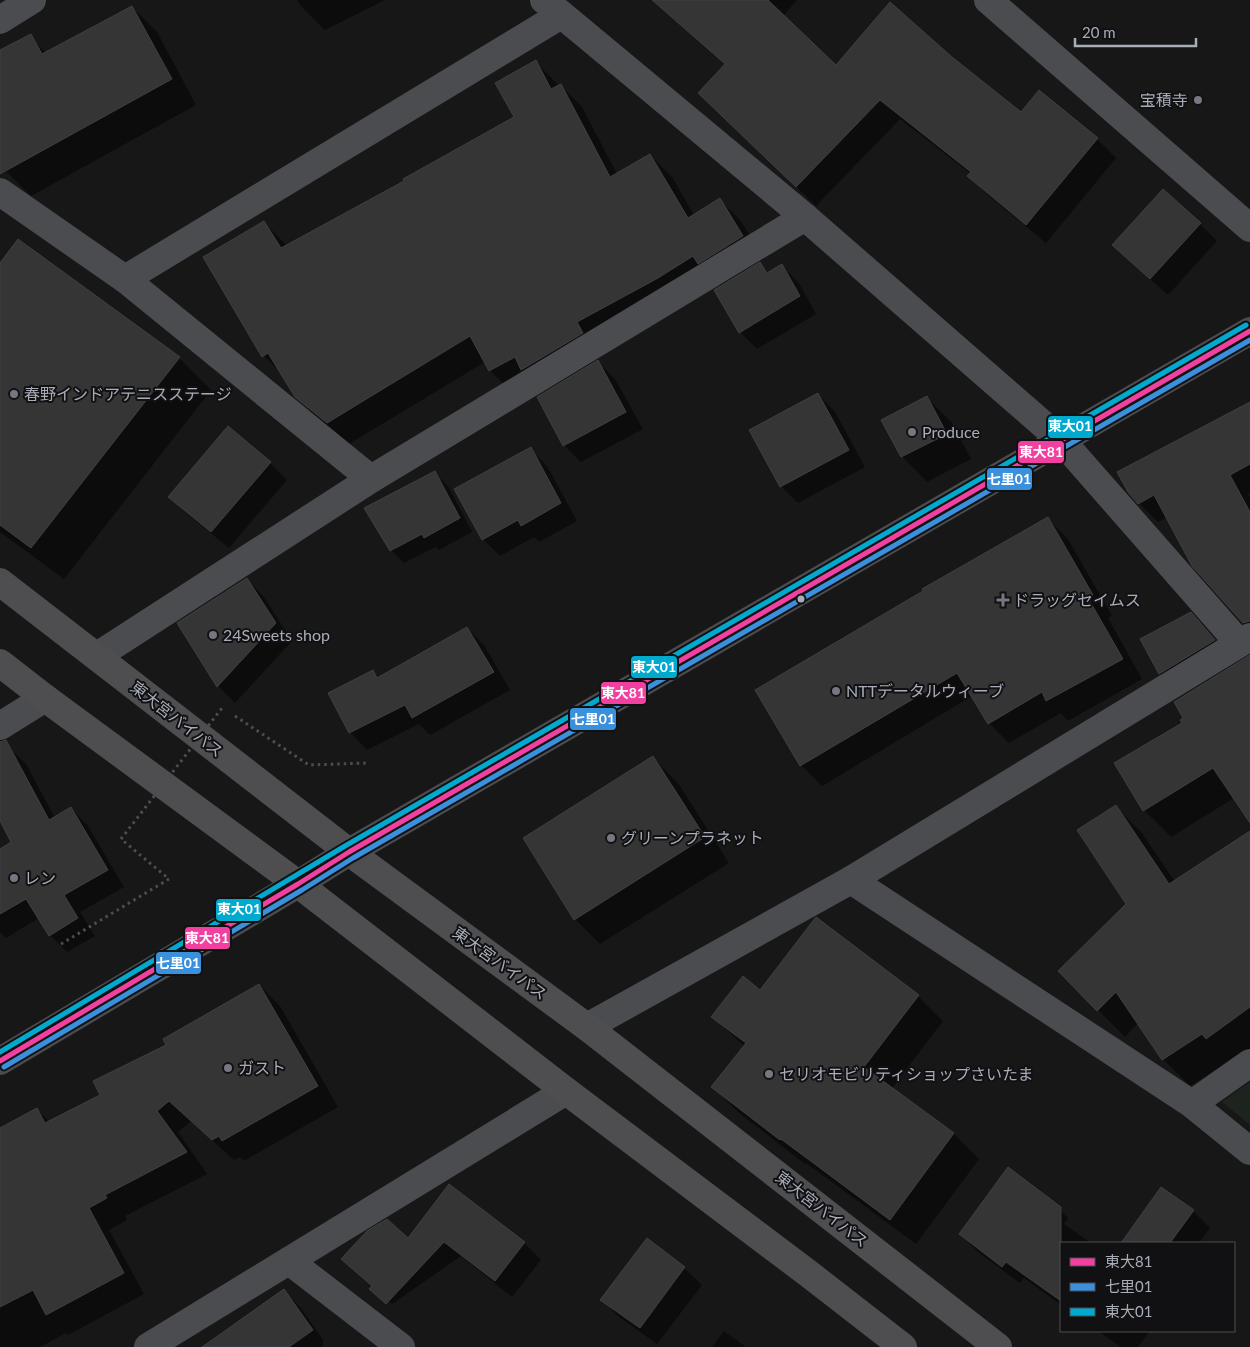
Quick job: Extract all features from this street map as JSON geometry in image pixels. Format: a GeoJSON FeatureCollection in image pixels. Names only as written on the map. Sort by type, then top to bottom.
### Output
{"type":"FeatureCollection","features":[{"type":"Feature","properties":{"kind":"highway","name":"東大宮バイパス"},"geometry":{"type":"LineString","coordinates":[[0,582],[349,852],[587,1027],[998,1347]]}},
{"type":"Feature","properties":{"kind":"highway"},"geometry":{"type":"LineString","coordinates":[[0,663],[298,884],[566,1091],[810,1274],[903,1347]]}},
{"type":"Feature","properties":{"kind":"street"},"geometry":{"type":"LineString","coordinates":[[0,20],[32,0]]}},
{"type":"Feature","properties":{"kind":"street"},"geometry":{"type":"LineString","coordinates":[[988,0],[1250,228]]}},
{"type":"Feature","properties":{"kind":"street"},"geometry":{"type":"LineString","coordinates":[[125,279],[552,7],[805,217],[1061,440],[1244,640],[851,880],[587,1027]]}},
{"type":"Feature","properties":{"kind":"street"},"geometry":{"type":"LineString","coordinates":[[0,192],[125,279],[371,479]]}},
{"type":"Feature","properties":{"kind":"street"},"geometry":{"type":"LineString","coordinates":[[97,656],[371,479],[805,217]]}},
{"type":"Feature","properties":{"kind":"street"},"geometry":{"type":"LineString","coordinates":[[0,1061],[349,852],[1250,331]]}},
{"type":"Feature","properties":{"kind":"street"},"geometry":{"type":"LineString","coordinates":[[0,726],[45,698]]}},
{"type":"Feature","properties":{"kind":"street"},"geometry":{"type":"LineString","coordinates":[[851,880],[1192,1104],[1250,1151]]}},
{"type":"Feature","properties":{"kind":"street"},"geometry":{"type":"LineString","coordinates":[[1192,1104],[1250,1063]]}},
{"type":"Feature","properties":{"kind":"street"},"geometry":{"type":"LineString","coordinates":[[148,1347],[566,1091]]}},
{"type":"Feature","properties":{"kind":"street"},"geometry":{"type":"LineString","coordinates":[[289,1261],[401,1347]]}},
{"type":"Feature","properties":{"kind":"path"},"geometry":{"type":"LineString","coordinates":[[62,944],[169,879],[121,839],[222,708],[309,765],[367,763]]}},
{"type":"Feature","properties":{"kind":"shaded area"},"geometry":{"type":"Polygon","coordinates":[[[1250,1082],[1250,1125],[1222,1102],[1250,1082]]]}},
{"type":"Feature","properties":{"kind":"building"},"geometry":{"type":"Polygon","coordinates":[[[652,0],[768,0],[836,65],[890,2],[952,57],[1021,112],[1039,90],[1098,138],[1026,225],[967,176],[971,172],[880,100],[796,187],[698,93],[725,64],[652,0]]]}},
{"type":"Feature","properties":{"kind":"building"},"geometry":{"type":"Polygon","coordinates":[[[132,6],[172,79],[0,174],[0,50],[31,34],[42,54],[132,6]]]}},
{"type":"Feature","properties":{"kind":"building"},"geometry":{"type":"Polygon","coordinates":[[[536,60],[551,89],[561,84],[610,177],[650,154],[688,218],[720,198],[743,236],[698,264],[693,256],[658,278],[577,322],[583,333],[521,370],[515,357],[489,371],[470,336],[327,423],[295,397],[268,353],[262,357],[203,257],[264,221],[281,248],[404,181],[403,179],[514,117],[495,83],[536,60]]]}},
{"type":"Feature","properties":{"kind":"building"},"geometry":{"type":"Polygon","coordinates":[[[1163,189],[1201,223],[1150,279],[1112,245],[1163,189]]]}},
{"type":"Feature","properties":{"kind":"building"},"geometry":{"type":"Polygon","coordinates":[[[18,239],[180,357],[31,548],[0,525],[0,263],[18,239]]]}},
{"type":"Feature","properties":{"kind":"building"},"geometry":{"type":"Polygon","coordinates":[[[760,262],[767,273],[782,264],[800,296],[739,333],[714,290],[760,262]]]}},
{"type":"Feature","properties":{"kind":"building"},"geometry":{"type":"Polygon","coordinates":[[[598,360],[626,412],[563,446],[537,397],[598,360]]]}},
{"type":"Feature","properties":{"kind":"building"},"geometry":{"type":"Polygon","coordinates":[[[818,393],[849,450],[780,487],[749,430],[818,393]]]}},
{"type":"Feature","properties":{"kind":"building"},"geometry":{"type":"Polygon","coordinates":[[[927,396],[947,434],[901,457],[881,420],[927,396]]]}},
{"type":"Feature","properties":{"kind":"building"},"geometry":{"type":"Polygon","coordinates":[[[1250,402],[1250,464],[1230,475],[1250,512],[1250,621],[1243,623],[1192,566],[1154,495],[1138,504],[1128,492],[1117,472],[1250,402]]]}},
{"type":"Feature","properties":{"kind":"building"},"geometry":{"type":"Polygon","coordinates":[[[228,426],[271,462],[211,532],[168,497],[228,426]]]}},
{"type":"Feature","properties":{"kind":"building"},"geometry":{"type":"Polygon","coordinates":[[[531,447],[561,503],[521,526],[518,520],[482,540],[454,489],[531,447]]]}},
{"type":"Feature","properties":{"kind":"building"},"geometry":{"type":"Polygon","coordinates":[[[435,471],[460,518],[424,538],[422,534],[390,551],[364,508],[435,471]]]}},
{"type":"Feature","properties":{"kind":"building"},"geometry":{"type":"Polygon","coordinates":[[[1048,517],[1093,595],[1088,598],[1123,659],[1046,701],[1042,692],[988,724],[957,673],[800,766],[755,690],[923,591],[922,589],[1048,517]]]}},
{"type":"Feature","properties":{"kind":"building"},"geometry":{"type":"Polygon","coordinates":[[[247,578],[276,623],[217,687],[177,623],[247,578]]]}},
{"type":"Feature","properties":{"kind":"building"},"geometry":{"type":"Polygon","coordinates":[[[1191,612],[1215,640],[1159,674],[1140,639],[1191,612]]]}},
{"type":"Feature","properties":{"kind":"building"},"geometry":{"type":"Polygon","coordinates":[[[467,627],[494,672],[412,718],[405,705],[349,733],[328,693],[373,670],[377,678],[467,627]]]}},
{"type":"Feature","properties":{"kind":"building"},"geometry":{"type":"Polygon","coordinates":[[[1250,655],[1250,823],[1213,768],[1143,811],[1114,763],[1182,723],[1180,720],[1183,718],[1174,702],[1250,655]]]}},
{"type":"Feature","properties":{"kind":"building"},"geometry":{"type":"Polygon","coordinates":[[[6,740],[49,820],[71,807],[108,870],[64,895],[78,918],[49,936],[26,899],[0,914],[0,849],[11,842],[0,821],[0,742],[6,740]]]}},
{"type":"Feature","properties":{"kind":"building"},"geometry":{"type":"Polygon","coordinates":[[[653,756],[705,837],[574,920],[523,838],[653,756]]]}},
{"type":"Feature","properties":{"kind":"building"},"geometry":{"type":"Polygon","coordinates":[[[1116,805],[1169,884],[1250,831],[1250,1007],[1206,1039],[1202,1034],[1162,1060],[1116,992],[1097,1011],[1058,971],[1126,904],[1077,830],[1116,805]]]}},
{"type":"Feature","properties":{"kind":"building"},"geometry":{"type":"Polygon","coordinates":[[[816,917],[919,995],[864,1067],[954,1133],[890,1220],[711,1087],[746,1043],[711,1017],[743,976],[760,990],[816,917]]]}},
{"type":"Feature","properties":{"kind":"building"},"geometry":{"type":"Polygon","coordinates":[[[259,984],[318,1086],[222,1141],[219,1136],[212,1140],[169,1101],[157,1111],[187,1152],[105,1195],[107,1198],[89,1208],[124,1273],[46,1315],[33,1290],[0,1307],[0,1128],[37,1108],[45,1123],[100,1095],[93,1081],[166,1045],[163,1039],[259,984]]]}},
{"type":"Feature","properties":{"kind":"building"},"geometry":{"type":"Polygon","coordinates":[[[1008,1167],[1061,1207],[1060,1300],[1006,1262],[1002,1267],[959,1234],[1008,1167]]]}},
{"type":"Feature","properties":{"kind":"building"},"geometry":{"type":"Polygon","coordinates":[[[449,1184],[525,1242],[495,1281],[444,1242],[386,1304],[369,1289],[372,1286],[341,1259],[367,1231],[387,1219],[408,1238],[449,1184]]]}},
{"type":"Feature","properties":{"kind":"building"},"geometry":{"type":"Polygon","coordinates":[[[1161,1187],[1194,1210],[1171,1242],[1122,1242],[1161,1187]]]}},
{"type":"Feature","properties":{"kind":"building"},"geometry":{"type":"Polygon","coordinates":[[[647,1238],[685,1267],[640,1328],[600,1300],[647,1238]]]}},
{"type":"Feature","properties":{"kind":"building"},"geometry":{"type":"Polygon","coordinates":[[[284,1289],[313,1330],[289,1347],[202,1347],[284,1289]]]}},
{"type":"Feature","properties":{"kind":"transit line","name":"東大01"},"geometry":{"type":"LineString","coordinates":[[0,1052],[345,846],[1246,325]]}},
{"type":"Feature","properties":{"kind":"transit line","name":"東大81"},"geometry":{"type":"LineString","coordinates":[[0,1061],[349,852],[1250,331]]}},
{"type":"Feature","properties":{"kind":"transit line","name":"七里01"},"geometry":{"type":"LineString","coordinates":[[4,1067],[353,858],[1250,340]]}},
{"type":"Feature","properties":{"kind":"place","name":"宝積寺"},"geometry":{"type":"Point","coordinates":[1198,100]}},
{"type":"Feature","properties":{"kind":"place","name":"春野インドアテニスステージ"},"geometry":{"type":"Point","coordinates":[14,394]}},
{"type":"Feature","properties":{"kind":"place","name":"Produce"},"geometry":{"type":"Point","coordinates":[912,432]}},
{"type":"Feature","properties":{"kind":"place","name":"ドラッグセイムス"},"geometry":{"type":"Point","coordinates":[1003,600]}},
{"type":"Feature","properties":{"kind":"place","name":"24Sweets shop"},"geometry":{"type":"Point","coordinates":[213,635]}},
{"type":"Feature","properties":{"kind":"place","name":"NTTデータルウィーブ"},"geometry":{"type":"Point","coordinates":[836,691]}},
{"type":"Feature","properties":{"kind":"place","name":"グリーンプラネット"},"geometry":{"type":"Point","coordinates":[611,838]}},
{"type":"Feature","properties":{"kind":"place","name":"レン"},"geometry":{"type":"Point","coordinates":[14,878]}},
{"type":"Feature","properties":{"kind":"place","name":"ガスト"},"geometry":{"type":"Point","coordinates":[228,1068]}},
{"type":"Feature","properties":{"kind":"place","name":"セリオモビリティショップさいたま"},"geometry":{"type":"Point","coordinates":[769,1074]}}]}
